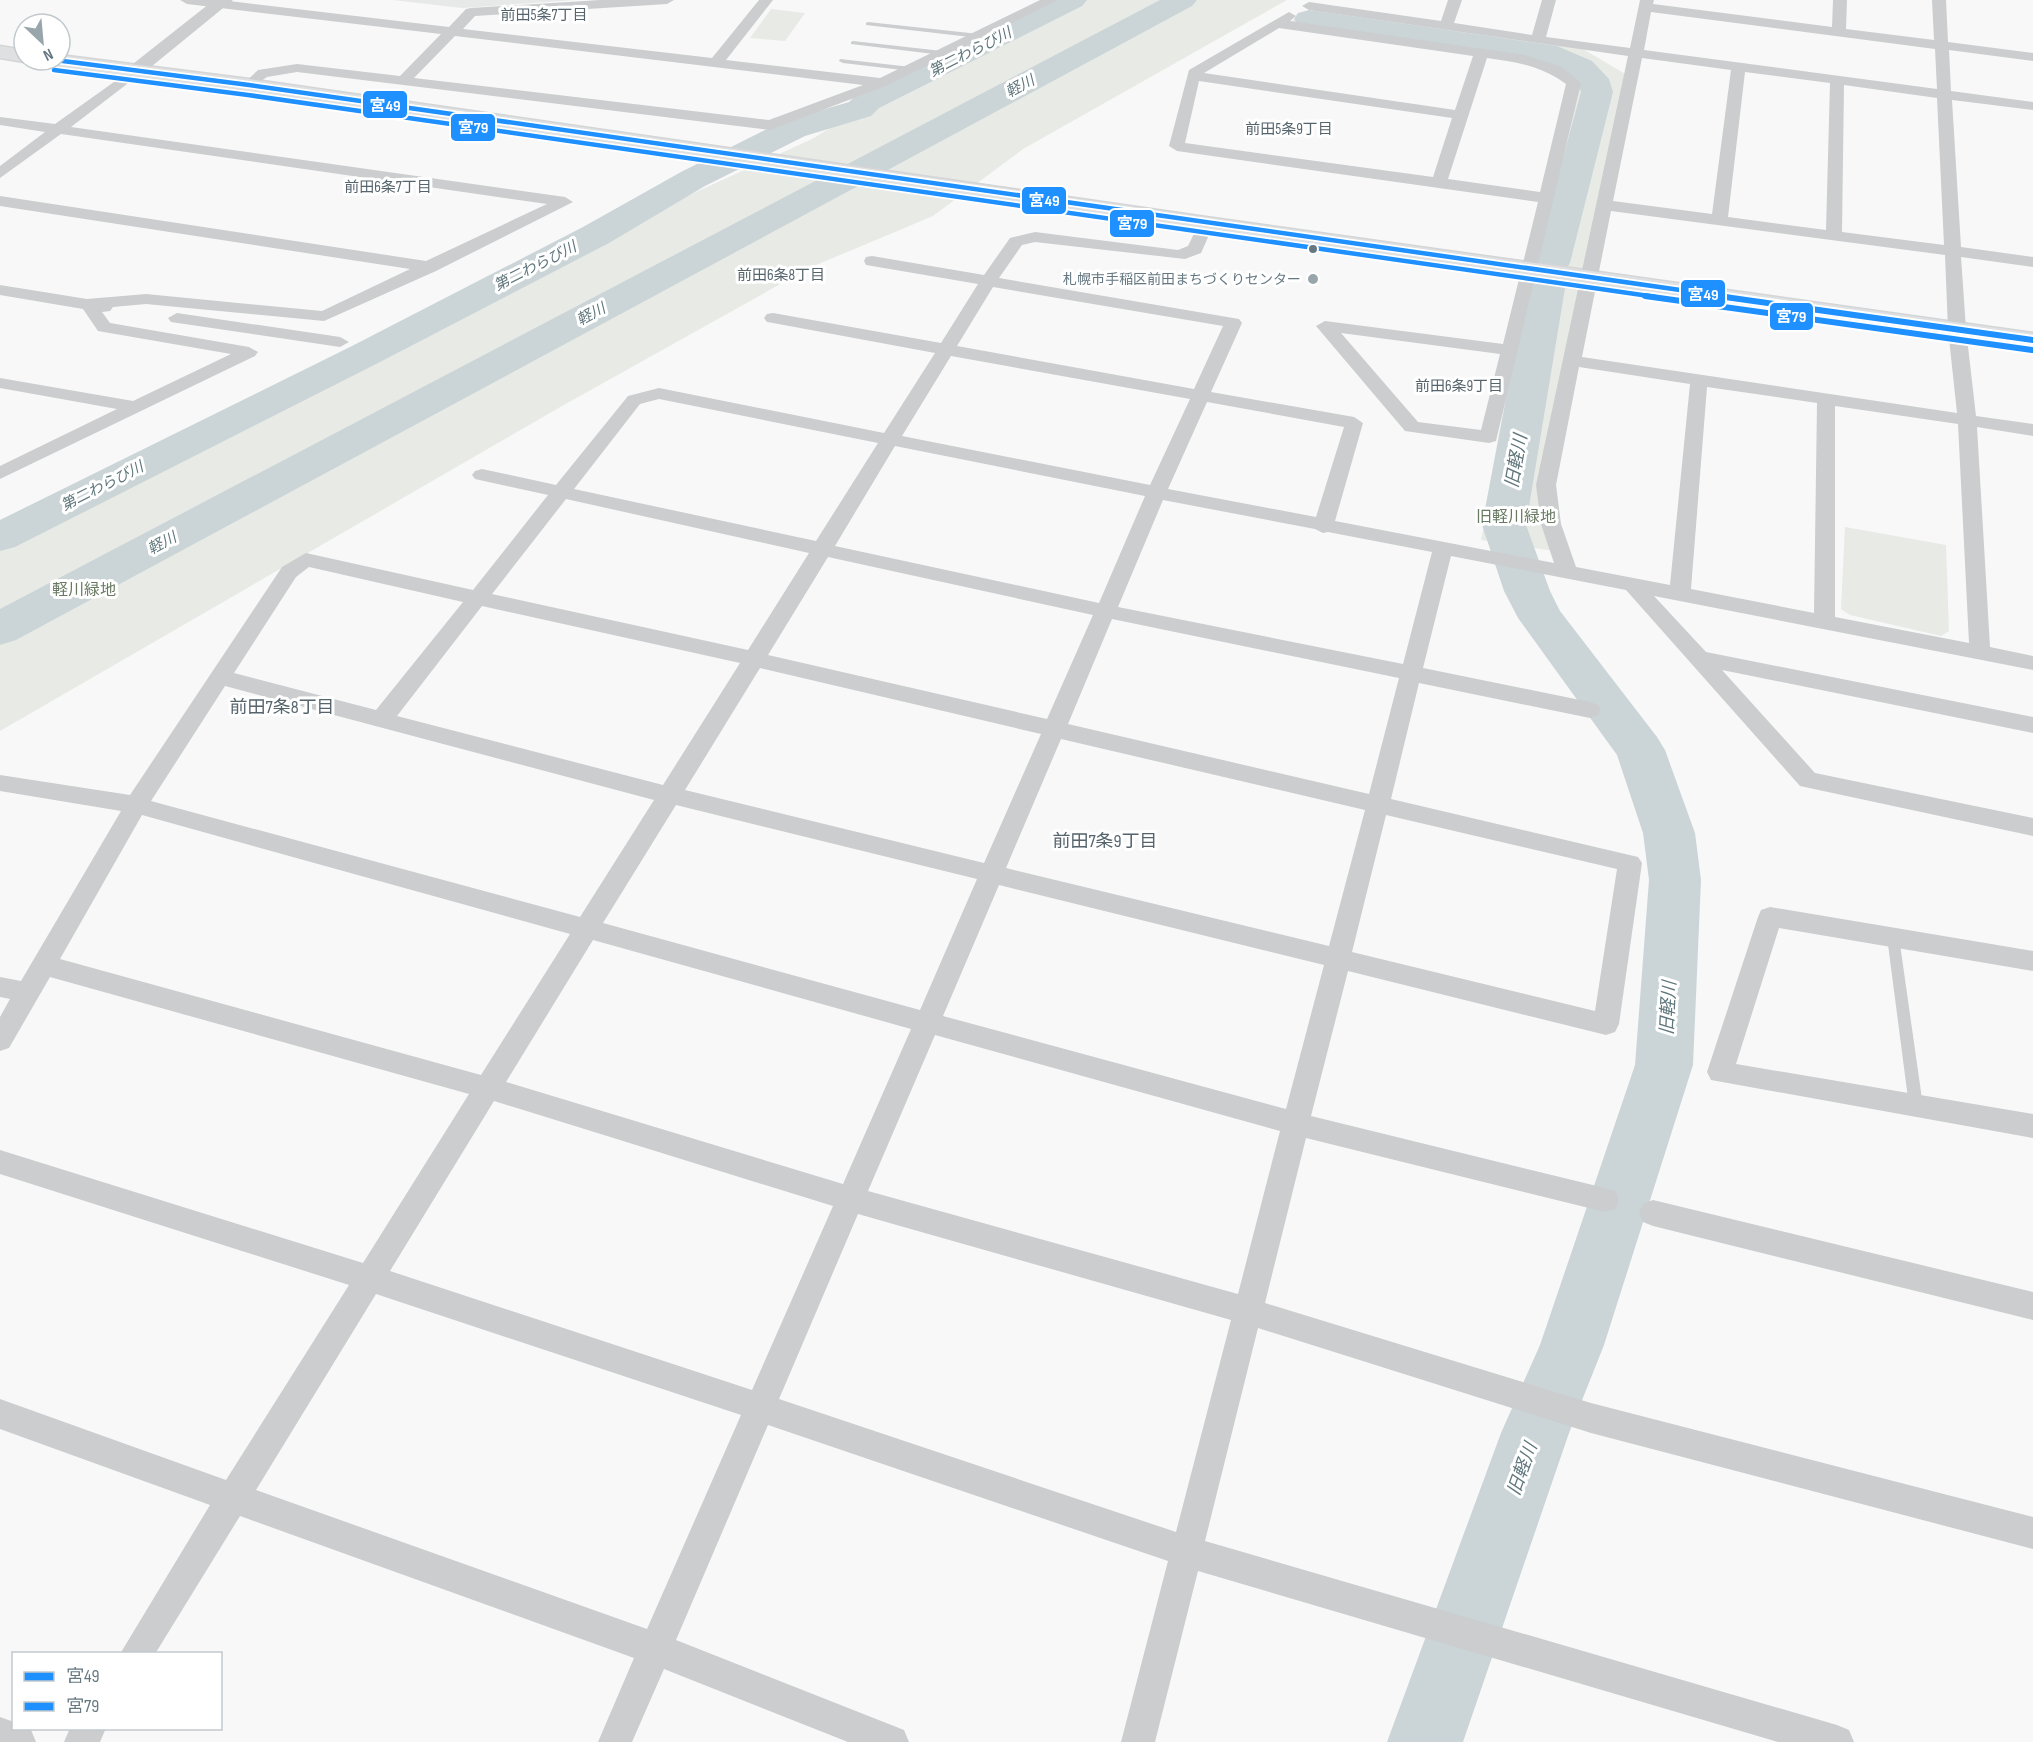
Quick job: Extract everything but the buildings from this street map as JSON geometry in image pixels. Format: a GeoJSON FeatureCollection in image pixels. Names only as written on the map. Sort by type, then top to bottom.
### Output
{"type":"FeatureCollection","features":[{"type":"Feature","properties":{"kind":"main road"},"geometry":{"type":"LineString","coordinates":[[72,62],[249,85],[1206,224],[2033,340]]}},
{"type":"Feature","properties":{"kind":"street"},"geometry":{"type":"LineString","coordinates":[[187,0],[223,2],[454,32],[883,82]]}},
{"type":"Feature","properties":{"kind":"street"},"geometry":{"type":"LineString","coordinates":[[403,81],[454,32],[471,12],[667,0]]}},
{"type":"Feature","properties":{"kind":"street"},"geometry":{"type":"LineString","coordinates":[[716,63],[766,0]]}},
{"type":"Feature","properties":{"kind":"street"},"geometry":{"type":"LineString","coordinates":[[249,85],[263,73],[297,68],[770,125],[883,82],[1051,0]]}},
{"type":"Feature","properties":{"kind":"street"},"geometry":{"type":"LineString","coordinates":[[1446,27],[1455,0]]}},
{"type":"Feature","properties":{"kind":"street"},"geometry":{"type":"LineString","coordinates":[[1538,40],[1549,0]]}},
{"type":"Feature","properties":{"kind":"street"},"geometry":{"type":"LineString","coordinates":[[1839,33],[1840,0]]}},
{"type":"Feature","properties":{"kind":"street"},"geometry":{"type":"LineString","coordinates":[[1939,0],[1957,328],[1966,420],[1980,652]]}},
{"type":"Feature","properties":{"kind":"street"},"geometry":{"type":"LineString","coordinates":[[0,173],[223,2]]}},
{"type":"Feature","properties":{"kind":"street"},"geometry":{"type":"LineString","coordinates":[[1546,198],[1177,146],[1194,75],[1276,23],[1314,3],[1446,27],[1944,96],[2033,106]]}},
{"type":"Feature","properties":{"kind":"street"},"geometry":{"type":"LineString","coordinates":[[1558,569],[1546,485],[1646,4],[1744,15],[1839,33],[2033,57]]}},
{"type":"Feature","properties":{"kind":"street"},"geometry":{"type":"LineString","coordinates":[[1276,23],[1545,64],[1574,83],[1530,269],[1489,436],[1412,427],[1325,326],[1510,350]]}},
{"type":"Feature","properties":{"kind":"street"},"geometry":{"type":"LineString","coordinates":[[1439,183],[1481,53]]}},
{"type":"Feature","properties":{"kind":"street"},"geometry":{"type":"LineString","coordinates":[[1719,220],[1738,68]]}},
{"type":"Feature","properties":{"kind":"street"},"geometry":{"type":"LineString","coordinates":[[1194,75],[1460,115]]}},
{"type":"Feature","properties":{"kind":"street"},"geometry":{"type":"LineString","coordinates":[[1834,235],[1837,81]]}},
{"type":"Feature","properties":{"kind":"street"},"geometry":{"type":"LineString","coordinates":[[0,121],[566,202],[324,316],[146,299],[88,304]]}},
{"type":"Feature","properties":{"kind":"street"},"geometry":{"type":"LineString","coordinates":[[0,201],[430,267]]}},
{"type":"Feature","properties":{"kind":"street"},"geometry":{"type":"LineString","coordinates":[[1604,205],[2033,262]]}},
{"type":"Feature","properties":{"kind":"street"},"geometry":{"type":"LineString","coordinates":[[137,1652],[990,279],[1016,241],[1035,237],[1179,255],[1195,249],[1206,224]]}},
{"type":"Feature","properties":{"kind":"street"},"geometry":{"type":"LineString","coordinates":[[615,1742],[1053,730],[1233,323],[990,279],[872,261]]}},
{"type":"Feature","properties":{"kind":"street"},"geometry":{"type":"LineString","coordinates":[[0,290],[340,342]]}},
{"type":"Feature","properties":{"kind":"street"},"geometry":{"type":"LineString","coordinates":[[0,473],[249,352],[105,327],[88,304]]}},
{"type":"Feature","properties":{"kind":"street"},"geometry":{"type":"LineString","coordinates":[[773,318],[1354,423],[1323,527]]}},
{"type":"Feature","properties":{"kind":"street"},"geometry":{"type":"LineString","coordinates":[[1572,361],[2033,430]]}},
{"type":"Feature","properties":{"kind":"street"},"geometry":{"type":"LineString","coordinates":[[1680,593],[1699,380]]}},
{"type":"Feature","properties":{"kind":"street"},"geometry":{"type":"LineString","coordinates":[[0,383],[136,407]]}},
{"type":"Feature","properties":{"kind":"street"},"geometry":{"type":"LineString","coordinates":[[381,720],[634,400],[659,393],[1323,527],[1494,556],[2033,663]]}},
{"type":"Feature","properties":{"kind":"street"},"geometry":{"type":"LineString","coordinates":[[1824,621],[1826,400]]}},
{"type":"Feature","properties":{"kind":"street"},"geometry":{"type":"LineString","coordinates":[[482,475],[560,494],[1105,611],[1590,710]]}},
{"type":"Feature","properties":{"kind":"street"},"geometry":{"type":"LineString","coordinates":[[1138,1742],[1443,548]]}},
{"type":"Feature","properties":{"kind":"street"},"geometry":{"type":"LineString","coordinates":[[0,1040],[136,806],[220,677],[289,572],[306,560],[754,659],[1053,730],[1378,802],[1630,863],[1606,1024],[669,795],[220,677]]}},
{"type":"Feature","properties":{"kind":"street"},"geometry":{"type":"LineString","coordinates":[[1633,585],[1808,780],[2033,827]]}},
{"type":"Feature","properties":{"kind":"street"},"geometry":{"type":"LineString","coordinates":[[1698,658],[2033,725]]}},
{"type":"Feature","properties":{"kind":"street"},"geometry":{"type":"LineString","coordinates":[[0,783],[136,806],[928,1021],[1297,1124],[1605,1200]]}},
{"type":"Feature","properties":{"kind":"street"},"geometry":{"type":"LineString","coordinates":[[2033,961],[1770,917],[1720,1072],[2033,1126]]}},
{"type":"Feature","properties":{"kind":"street"},"geometry":{"type":"LineString","coordinates":[[44,965],[487,1088],[850,1199],[1248,1311],[1591,1418],[2033,1533]]}},
{"type":"Feature","properties":{"kind":"street"},"geometry":{"type":"LineString","coordinates":[[0,987],[28,993]]}},
{"type":"Feature","properties":{"kind":"street"},"geometry":{"type":"LineString","coordinates":[[0,1162],[369,1278],[1188,1552],[1445,1626],[1506,1647],[1837,1742]]}},
{"type":"Feature","properties":{"kind":"street"},"geometry":{"type":"LineString","coordinates":[[1653,1213],[2033,1306]]}},
{"type":"Feature","properties":{"kind":"street"},"geometry":{"type":"LineString","coordinates":[[0,1414],[655,1649],[892,1742]]}},
{"type":"Feature","properties":{"kind":"street"},"geometry":{"type":"LineString","coordinates":[[0,1734],[19,1742]]}},
{"type":"Feature","properties":{"kind":"lane"},"geometry":{"type":"LineString","coordinates":[[868,24],[979,36]]}},
{"type":"Feature","properties":{"kind":"lane"},"geometry":{"type":"LineString","coordinates":[[853,44],[942,53]]}},
{"type":"Feature","properties":{"kind":"lane"},"geometry":{"type":"LineString","coordinates":[[843,61],[911,69]]}},
{"type":"Feature","properties":{"kind":"lane"},"geometry":{"type":"LineString","coordinates":[[1893,938],[1916,1106]]}},
{"type":"Feature","properties":{"kind":"shaded area"},"geometry":{"type":"Polygon","coordinates":[[[392,0],[576,0],[462,8],[392,0]]]}},
{"type":"Feature","properties":{"kind":"green space","name":"軽川緑地"},"geometry":{"type":"Polygon","coordinates":[[[1072,0],[1287,0],[1023,149],[933,216],[809,268],[562,406],[0,731],[0,540],[661,208],[812,139],[905,83],[1072,0]]]}},
{"type":"Feature","properties":{"kind":"green space"},"geometry":{"type":"Polygon","coordinates":[[[771,9],[805,13],[785,41],[750,38],[771,9]]]}},
{"type":"Feature","properties":{"kind":"green space","name":"旧軽川緑地"},"geometry":{"type":"Polygon","coordinates":[[[1316,9],[1583,49],[1627,75],[1539,491],[1554,551],[1481,540],[1580,83],[1552,65],[1288,23],[1316,9]]]}},
{"type":"Feature","properties":{"kind":"green space"},"geometry":{"type":"Polygon","coordinates":[[[1845,527],[1946,545],[1949,631],[1941,636],[1850,615],[1841,609],[1845,527]]]}},
{"type":"Feature","properties":{"kind":"waterway","name":"第二わらび川"},"geometry":{"type":"LineString","coordinates":[[0,537],[366,354],[596,235],[693,179],[793,129],[860,109],[868,101],[1072,0]]}},
{"type":"Feature","properties":{"kind":"waterway","name":"軽川"},"geometry":{"type":"LineString","coordinates":[[0,629],[1182,0]]}},
{"type":"Feature","properties":{"kind":"waterway","name":"旧軽川"},"geometry":{"type":"LineString","coordinates":[[1309,19],[1546,53],[1581,68],[1593,79],[1597,92],[1552,263]]}},
{"type":"Feature","properties":{"kind":"waterway","name":"旧軽川"},"geometry":{"type":"LineString","coordinates":[[1425,1742],[1535,1433],[1572,1345],[1664,1065],[1675,880],[1669,833],[1640,750],[1541,618],[1527,591],[1504,525],[1547,282]]}},
{"type":"Feature","properties":{"kind":"transit line","name":"宮49"},"geometry":{"type":"LineString","coordinates":[[72,62],[249,85],[1206,224],[2033,340]]}},
{"type":"Feature","properties":{"kind":"transit line","name":"宮79"},"geometry":{"type":"LineString","coordinates":[[70,72],[248,95],[1204,234],[2032,350]]}},
{"type":"Feature","properties":{"kind":"place","name":"札幌市手稲区前田まちづくりセンター"},"geometry":{"type":"Point","coordinates":[1313,279]}},
{"type":"Feature","properties":{"kind":"district","name":"前田5条7丁目"},"geometry":{"type":"Point","coordinates":[544,15]}},
{"type":"Feature","properties":{"kind":"district","name":"前田5条9丁目"},"geometry":{"type":"Point","coordinates":[1289,129]}},
{"type":"Feature","properties":{"kind":"district","name":"前田6条7丁目"},"geometry":{"type":"Point","coordinates":[388,187]}},
{"type":"Feature","properties":{"kind":"district","name":"前田6条8丁目"},"geometry":{"type":"Point","coordinates":[781,275]}},
{"type":"Feature","properties":{"kind":"district","name":"前田6条9丁目"},"geometry":{"type":"Point","coordinates":[1459,386]}},
{"type":"Feature","properties":{"kind":"district","name":"前田7条8丁目"},"geometry":{"type":"Point","coordinates":[282,707]}},
{"type":"Feature","properties":{"kind":"district","name":"前田7条9丁目"},"geometry":{"type":"Point","coordinates":[1105,841]}}]}
